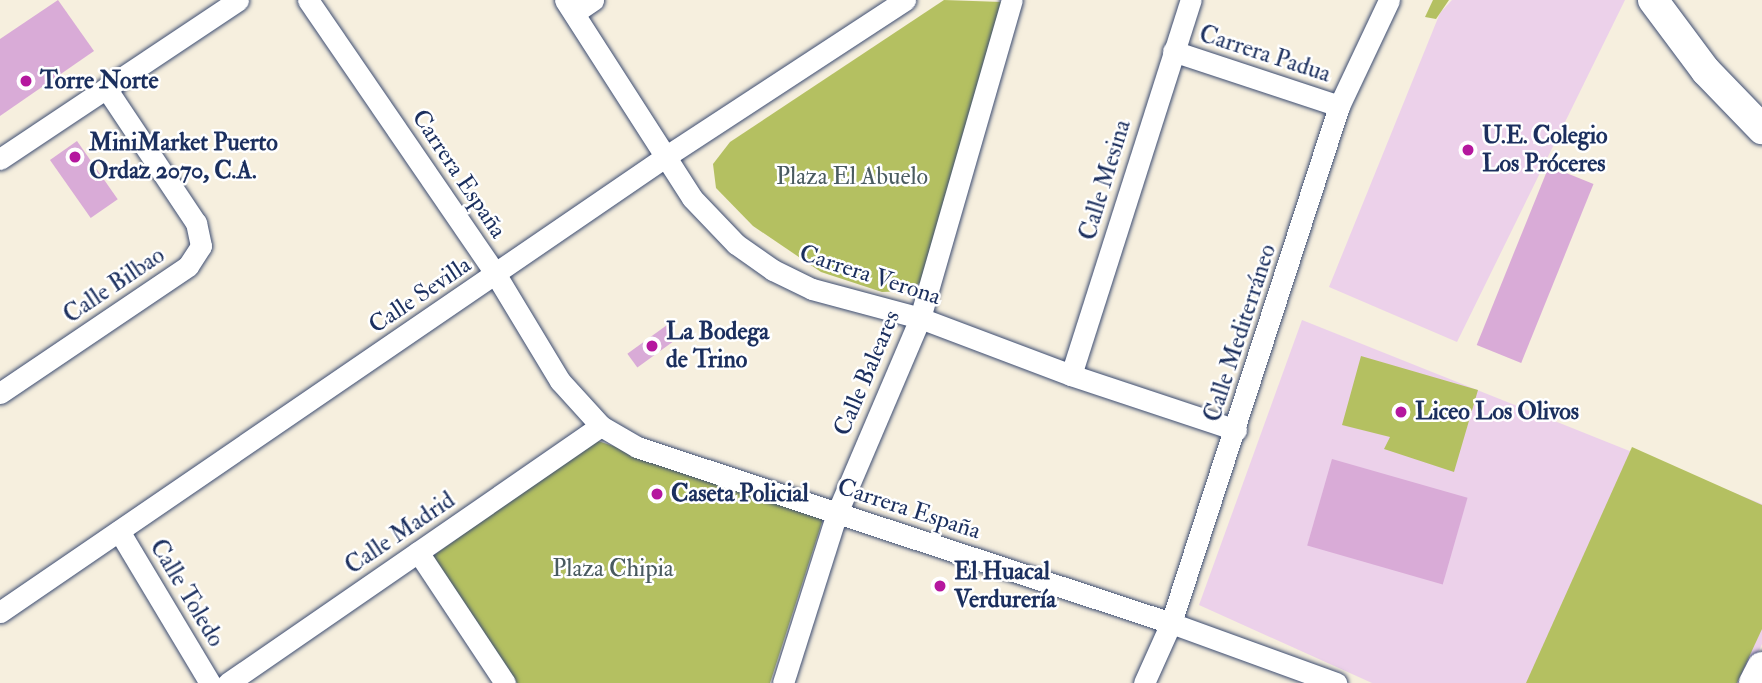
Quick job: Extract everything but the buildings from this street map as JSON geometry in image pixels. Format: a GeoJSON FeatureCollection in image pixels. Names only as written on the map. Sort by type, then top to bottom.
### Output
{"type":"FeatureCollection","features":[{"type":"Feature","properties":{"kind":"street"},"geometry":{"type":"LineString","coordinates":[[0,159],[238,0]]}},
{"type":"Feature","properties":{"kind":"street","name":"Carrera España"},"geometry":{"type":"LineString","coordinates":[[308,0],[496,275],[560,381],[601,426],[637,447],[1171,623],[1331,682]]}},
{"type":"Feature","properties":{"kind":"street"},"geometry":{"type":"LineString","coordinates":[[570,6],[593,0]]}},
{"type":"Feature","properties":{"kind":"street","name":"Calle Sevilla"},"geometry":{"type":"LineString","coordinates":[[0,612],[665,157],[905,0]]}},
{"type":"Feature","properties":{"kind":"street","name":"Calle Baleares"},"geometry":{"type":"LineString","coordinates":[[783,683],[837,513],[920,318],[1012,0]]}},
{"type":"Feature","properties":{"kind":"street","name":"Calle Mesina"},"geometry":{"type":"LineString","coordinates":[[1072,375],[1191,0]]}},
{"type":"Feature","properties":{"kind":"street","name":"Calle Mediterráneo"},"geometry":{"type":"LineString","coordinates":[[1144,683],[1171,623],[1236,430],[1339,106],[1389,0]]}},
{"type":"Feature","properties":{"kind":"street"},"geometry":{"type":"LineString","coordinates":[[1653,0],[1706,71],[1762,129]]}},
{"type":"Feature","properties":{"kind":"street","name":"Carrera Verona"},"geometry":{"type":"LineString","coordinates":[[570,6],[692,198],[736,244],[773,270],[812,289],[920,318],[1072,375],[1236,430]]}},
{"type":"Feature","properties":{"kind":"street","name":"Carrera Padua"},"geometry":{"type":"LineString","coordinates":[[1173,51],[1339,106]]}},
{"type":"Feature","properties":{"kind":"street","name":"Calle Bilbao"},"geometry":{"type":"LineString","coordinates":[[0,393],[188,266],[201,246],[196,223],[106,88]]}},
{"type":"Feature","properties":{"kind":"street","name":"Calle Madrid"},"geometry":{"type":"LineString","coordinates":[[228,683],[601,426]]}},
{"type":"Feature","properties":{"kind":"street","name":"Calle Toledo"},"geometry":{"type":"LineString","coordinates":[[119,531],[209,683]]}},
{"type":"Feature","properties":{"kind":"street"},"geometry":{"type":"LineString","coordinates":[[418,552],[505,683]]}},
{"type":"Feature","properties":{"kind":"street"},"geometry":{"type":"LineString","coordinates":[[1754,683],[1762,667]]}},
{"type":"Feature","properties":{"kind":"shaded area","name":"U.E. Colegio Los Próceres"},"geometry":{"type":"Polygon","coordinates":[[[1452,0],[1625,0],[1457,342],[1329,287],[1440,13],[1452,0]]]}},
{"type":"Feature","properties":{"kind":"shaded area","name":"Liceo Los Olivos"},"geometry":{"type":"Polygon","coordinates":[[[1302,320],[1762,504],[1762,644],[1744,683],[1372,683],[1199,605],[1302,320]]]}},
{"type":"Feature","properties":{"kind":"green space","name":"Plaza El Abuelo"},"geometry":{"type":"Polygon","coordinates":[[[944,0],[1002,2],[921,282],[907,291],[882,292],[821,272],[753,226],[716,188],[713,164],[730,142],[944,0]]]}},
{"type":"Feature","properties":{"kind":"green space"},"geometry":{"type":"Polygon","coordinates":[[[1433,0],[1449,0],[1436,19],[1425,17],[1433,0]]]}},
{"type":"Feature","properties":{"kind":"green space"},"geometry":{"type":"Polygon","coordinates":[[[1361,356],[1478,390],[1454,472],[1384,449],[1390,437],[1342,425],[1361,356]]]}},
{"type":"Feature","properties":{"kind":"green space","name":"Plaza Chipia"},"geometry":{"type":"Polygon","coordinates":[[[595,440],[824,516],[770,683],[517,683],[433,556],[595,440]]]}},
{"type":"Feature","properties":{"kind":"green space"},"geometry":{"type":"Polygon","coordinates":[[[1632,447],[1762,505],[1762,629],[1737,683],[1526,683],[1632,447]]]}},
{"type":"Feature","properties":{"kind":"place","name":"Torre Norte"},"geometry":{"type":"Point","coordinates":[26,81]}},
{"type":"Feature","properties":{"kind":"place","name":"U.E. Colegio Los Próceres"},"geometry":{"type":"Point","coordinates":[1468,150]}},
{"type":"Feature","properties":{"kind":"place","name":"MiniMarket Puerto Ordaz 2070, C.A."},"geometry":{"type":"Point","coordinates":[75,157]}},
{"type":"Feature","properties":{"kind":"place","name":"La Bodega de Trino"},"geometry":{"type":"Point","coordinates":[652,346]}},
{"type":"Feature","properties":{"kind":"place","name":"Liceo Los Olivos"},"geometry":{"type":"Point","coordinates":[1401,412]}},
{"type":"Feature","properties":{"kind":"place","name":"Caseta Policial"},"geometry":{"type":"Point","coordinates":[657,494]}},
{"type":"Feature","properties":{"kind":"place","name":"El Huacal Verdurería"},"geometry":{"type":"Point","coordinates":[940,586]}}]}
